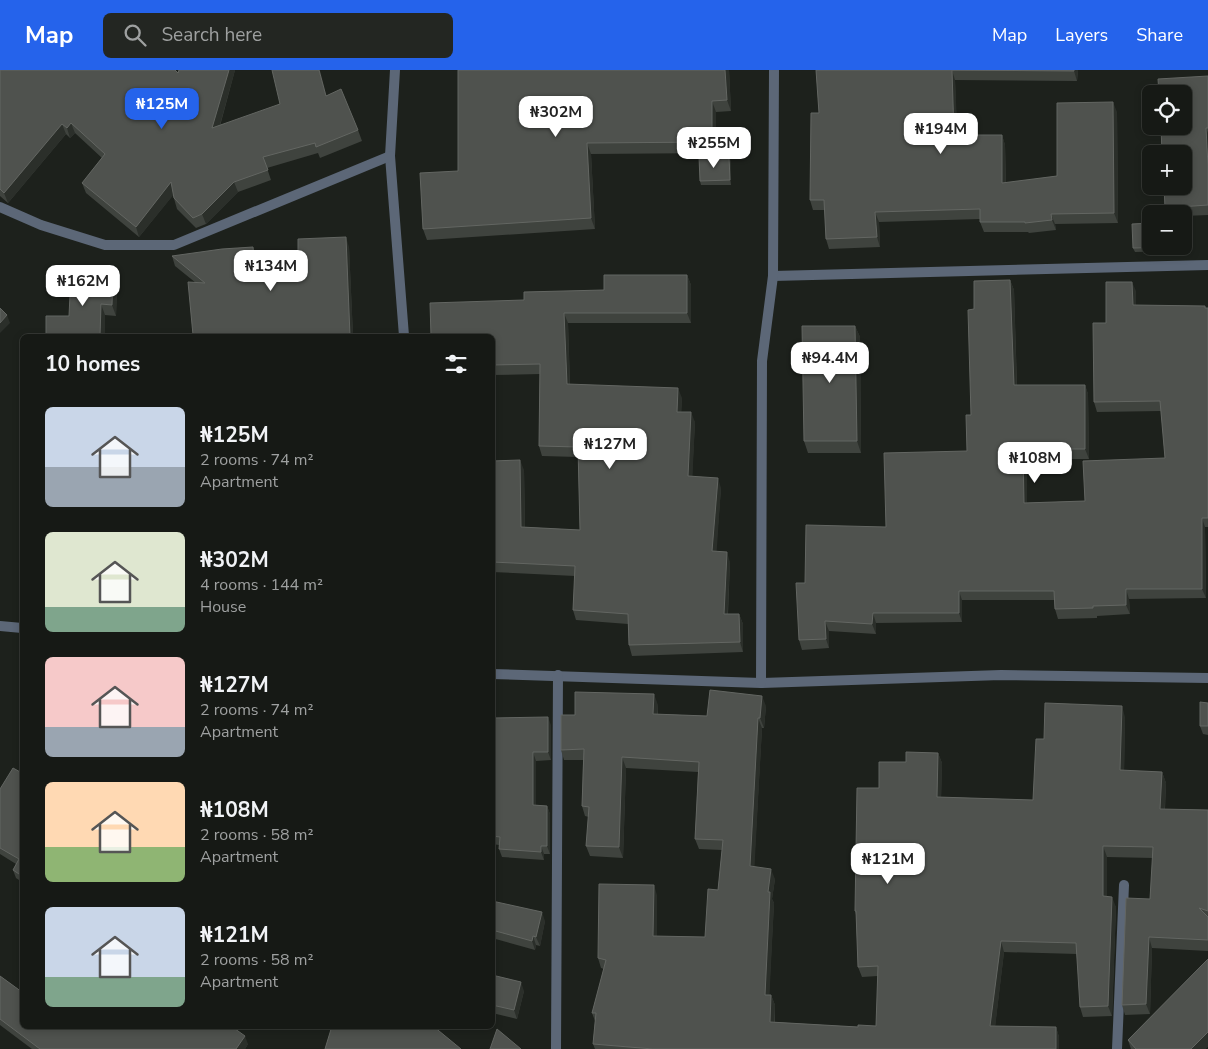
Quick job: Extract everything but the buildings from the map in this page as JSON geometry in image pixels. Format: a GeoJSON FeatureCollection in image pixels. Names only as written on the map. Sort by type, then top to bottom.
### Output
{"type":"FeatureCollection","features":[{"type":"Feature","properties":{"kind":"street"},"geometry":{"type":"LineString","coordinates":[[394,70],[390,156],[404,334]]}},
{"type":"Feature","properties":{"kind":"street"},"geometry":{"type":"LineString","coordinates":[[761,683],[762,361],[773,276],[774,70]]}},
{"type":"Feature","properties":{"kind":"street"},"geometry":{"type":"LineString","coordinates":[[0,208],[42,225],[105,245],[174,245],[390,156]]}},
{"type":"Feature","properties":{"kind":"street"},"geometry":{"type":"LineString","coordinates":[[773,276],[1208,265]]}},
{"type":"Feature","properties":{"kind":"street"},"geometry":{"type":"LineString","coordinates":[[0,626],[20,628]]}},
{"type":"Feature","properties":{"kind":"street"},"geometry":{"type":"LineString","coordinates":[[495,674],[761,683],[1001,675],[1208,678]]}},
{"type":"Feature","properties":{"kind":"street"},"geometry":{"type":"LineString","coordinates":[[556,1049],[558,675]]}},
{"type":"Feature","properties":{"kind":"street"},"geometry":{"type":"LineString","coordinates":[[1117,1049],[1124,885]]}}]}
